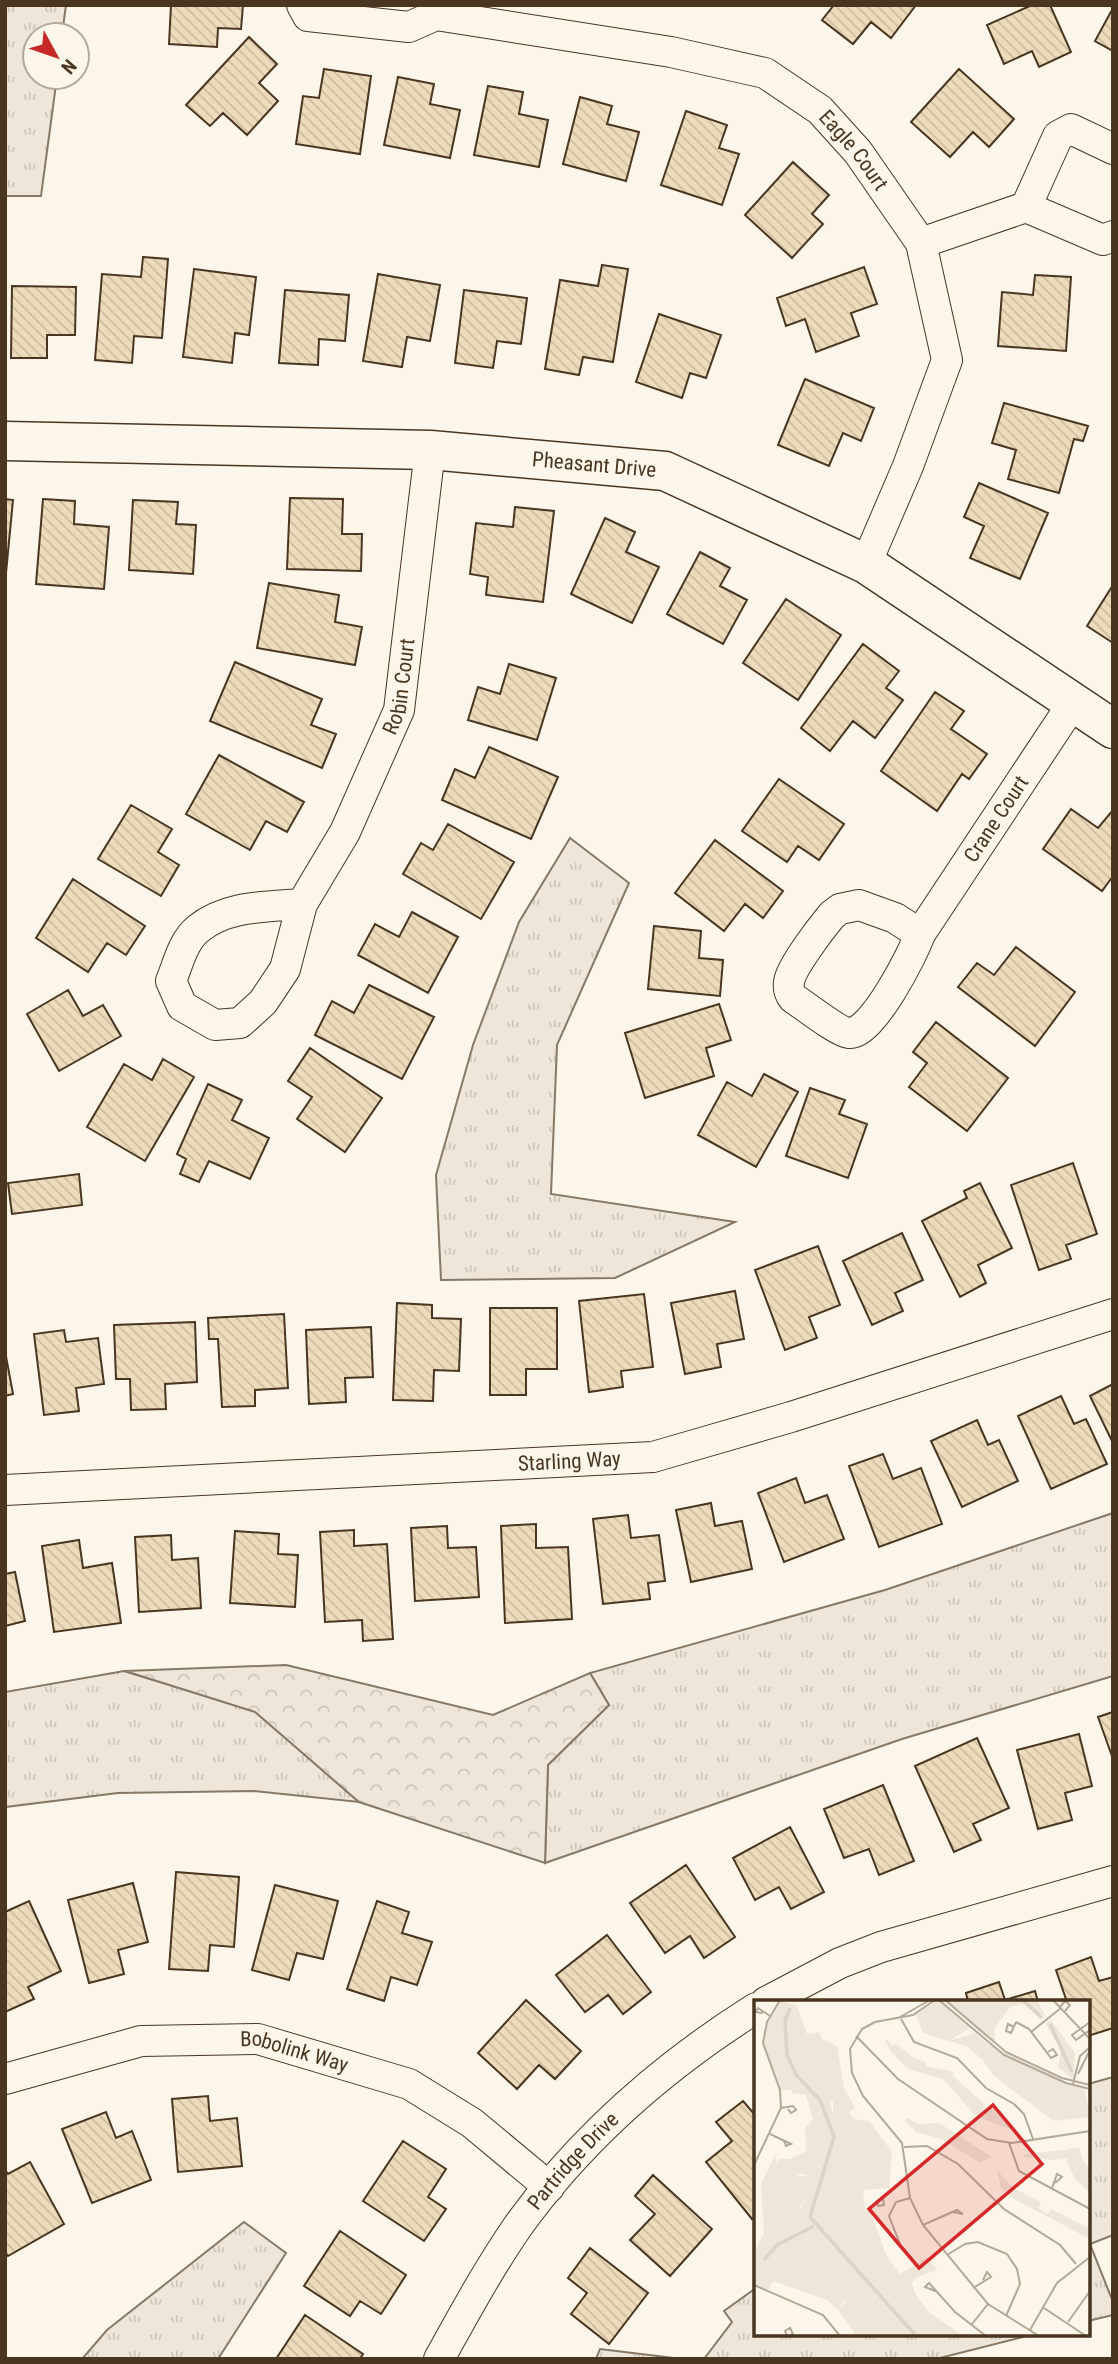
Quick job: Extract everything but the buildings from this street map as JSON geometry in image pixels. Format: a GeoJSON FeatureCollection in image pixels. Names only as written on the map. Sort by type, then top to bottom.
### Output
{"type":"FeatureCollection","features":[{"type":"Feature","properties":{"kind":"street","name":"Eagle Court"},"geometry":{"type":"LineString","coordinates":[[302,5],[308,16],[409,27],[435,10],[671,52],[765,73],[820,110],[858,152],[921,243],[947,360],[908,466],[866,564]]}},
{"type":"Feature","properties":{"kind":"street"},"geometry":{"type":"LineString","coordinates":[[1026,207],[1058,136],[1071,130],[1113,149]]}},
{"type":"Feature","properties":{"kind":"street"},"geometry":{"type":"LineString","coordinates":[[921,243],[1026,207],[1103,240],[1113,236]]}},
{"type":"Feature","properties":{"kind":"street","name":"Pheasant Drive"},"geometry":{"type":"LineString","coordinates":[[5,441],[430,450],[665,471],[866,564],[1113,729]]}},
{"type":"Feature","properties":{"kind":"street","name":"Robin Court"},"geometry":{"type":"LineString","coordinates":[[302,904],[231,911],[198,929],[183,950],[171,981],[182,1006],[215,1025],[240,1023],[263,1002],[285,968],[302,904],[345,832],[399,710],[430,450]]}},
{"type":"Feature","properties":{"kind":"street","name":"Crane Court"},"geometry":{"type":"LineString","coordinates":[[920,934],[877,910],[859,905],[840,909],[825,923],[794,969],[788,983],[789,991],[793,998],[845,1032],[860,1031],[870,1021],[907,964],[920,934],[1073,703]]}},
{"type":"Feature","properties":{"kind":"street","name":"Starling Way"},"geometry":{"type":"LineString","coordinates":[[5,1490],[653,1457],[791,1417],[1113,1314]]}},
{"type":"Feature","properties":{"kind":"street"},"geometry":{"type":"LineString","coordinates":[[770,2000],[840,1963],[881,1947],[1113,1881]]}},
{"type":"Feature","properties":{"kind":"street","name":"Partridge Drive"},"geometry":{"type":"LineString","coordinates":[[439,2359],[492,2266],[519,2225],[590,2140],[632,2099],[693,2050],[754,2009]]}},
{"type":"Feature","properties":{"kind":"street","name":"Bobolink Way"},"geometry":{"type":"LineString","coordinates":[[5,2079],[141,2041],[258,2039],[409,2084],[472,2123],[549,2187]]}},
{"type":"Feature","properties":{"kind":"green space"},"geometry":{"type":"Polygon","coordinates":[[[5,5],[66,5],[64,21],[21,21],[21,91],[55,91],[41,196],[5,196],[5,5]]]}},
{"type":"Feature","properties":{"kind":"green space"},"geometry":{"type":"Polygon","coordinates":[[[570,838],[629,883],[557,1045],[551,1194],[735,1222],[615,1278],[441,1280],[436,1175],[473,1045],[519,922],[570,838]]]}},
{"type":"Feature","properties":{"kind":"green space"},"geometry":{"type":"Polygon","coordinates":[[[1113,1513],[1113,1676],[902,1739],[545,1863],[548,1765],[609,1705],[590,1673],[885,1590],[1113,1513]]]}},
{"type":"Feature","properties":{"kind":"green space"},"geometry":{"type":"Polygon","coordinates":[[[286,1665],[493,1715],[590,1673],[609,1705],[548,1765],[545,1863],[359,1802],[255,1712],[125,1671],[286,1665]]]}},
{"type":"Feature","properties":{"kind":"green space"},"geometry":{"type":"Polygon","coordinates":[[[124,1671],[255,1711],[359,1802],[253,1791],[118,1793],[5,1807],[5,1692],[124,1671]]]}},
{"type":"Feature","properties":{"kind":"green space"},"geometry":{"type":"Polygon","coordinates":[[[1113,2077],[1113,2235],[1090,2244],[1090,2083],[1113,2077]]]}},
{"type":"Feature","properties":{"kind":"green space"},"geometry":{"type":"Polygon","coordinates":[[[244,2222],[286,2253],[218,2359],[82,2359],[107,2330],[244,2222]]]}},
{"type":"Feature","properties":{"kind":"green space"},"geometry":{"type":"Polygon","coordinates":[[[1090,2244],[1113,2302],[1113,2315],[1090,2321],[1090,2244]]]}},
{"type":"Feature","properties":{"kind":"green space"},"geometry":{"type":"Polygon","coordinates":[[[754,2289],[754,2336],[1027,2336],[936,2359],[704,2359],[732,2322],[724,2311],[754,2289]]]}},
{"type":"Feature","properties":{"kind":"green space"},"geometry":{"type":"Polygon","coordinates":[[[600,2349],[682,2359],[596,2359],[600,2349]]]}}]}
